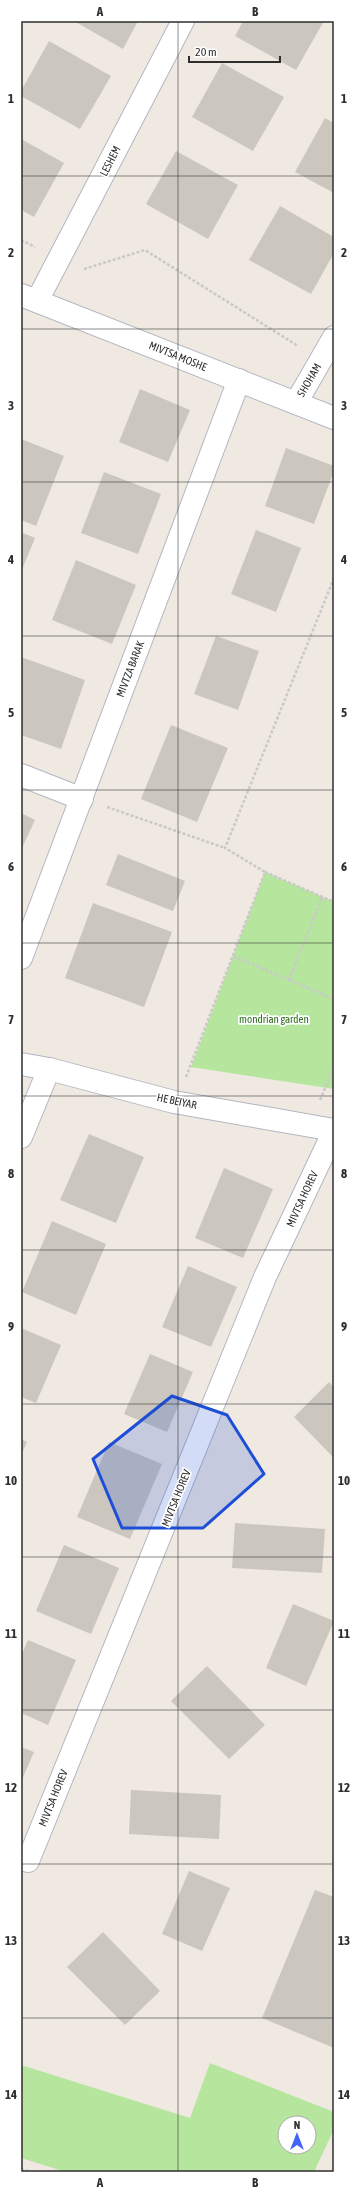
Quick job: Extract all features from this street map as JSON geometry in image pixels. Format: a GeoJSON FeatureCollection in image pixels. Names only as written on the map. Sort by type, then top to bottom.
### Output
{"type":"FeatureCollection","features":[{"type":"Feature","properties":{"kind":"street","name":"LESHEM"},"geometry":{"type":"LineString","coordinates":[[29,298],[59,260],[183,21]]}},
{"type":"Feature","properties":{"kind":"street","name":"MIVTSA MOSHE"},"geometry":{"type":"LineString","coordinates":[[29,298],[334,418]]}},
{"type":"Feature","properties":{"kind":"street","name":"SHOHAM"},"geometry":{"type":"LineString","coordinates":[[296,402],[334,337]]}},
{"type":"Feature","properties":{"kind":"street","name":"MIVTZA BARAK"},"geometry":{"type":"LineString","coordinates":[[21,958],[239,380]]}},
{"type":"Feature","properties":{"kind":"street"},"geometry":{"type":"LineString","coordinates":[[21,775],[82,799]]}},
{"type":"Feature","properties":{"kind":"street","name":"HE BEIYAR"},"geometry":{"type":"LineString","coordinates":[[21,1064],[49,1069],[174,1102],[334,1131]]}},
{"type":"Feature","properties":{"kind":"street"},"geometry":{"type":"LineString","coordinates":[[21,1137],[49,1069]]}},
{"type":"Feature","properties":{"kind":"street","name":"MIVTSA HOREV"},"geometry":{"type":"LineString","coordinates":[[21,1859],[28,1861],[265,1277],[334,1131]]}},
{"type":"Feature","properties":{"kind":"path"},"geometry":{"type":"LineString","coordinates":[[21,240],[81,270],[146,250],[320,360]]}},
{"type":"Feature","properties":{"kind":"path"},"geometry":{"type":"LineString","coordinates":[[225,848],[334,578]]}},
{"type":"Feature","properties":{"kind":"path"},"geometry":{"type":"LineString","coordinates":[[82,799],[225,848],[265,872],[334,902]]}},
{"type":"Feature","properties":{"kind":"path"},"geometry":{"type":"LineString","coordinates":[[174,1102],[191,1067],[265,872]]}},
{"type":"Feature","properties":{"kind":"path"},"geometry":{"type":"LineString","coordinates":[[289,980],[322,897]]}},
{"type":"Feature","properties":{"kind":"path"},"geometry":{"type":"LineString","coordinates":[[233,956],[334,999]]}},
{"type":"Feature","properties":{"kind":"path"},"geometry":{"type":"LineString","coordinates":[[310,1126],[334,1068]]}},
{"type":"Feature","properties":{"kind":"path"},"geometry":{"type":"LineString","coordinates":[[21,2169],[31,2172]]}},
{"type":"Feature","properties":{"kind":"highlighted area"},"geometry":{"type":"Polygon","coordinates":[[[172,1396],[227,1415],[264,1474],[203,1528],[122,1528],[93,1459],[172,1396]]]}},
{"type":"Feature","properties":{"kind":"green space","name":"mondrian garden"},"geometry":{"type":"Polygon","coordinates":[[[265,872],[334,902],[334,1089],[191,1067],[265,872]]]}},
{"type":"Feature","properties":{"kind":"green space"},"geometry":{"type":"Polygon","coordinates":[[[210,2063],[334,2112],[334,2129],[314,2172],[66,2172],[21,2158],[21,2065],[190,2118],[210,2063]]]}},
{"type":"Feature","properties":{"kind":"building"},"geometry":{"type":"Polygon","coordinates":[[[74,21],[138,21],[123,49],[74,21]]]}},
{"type":"Feature","properties":{"kind":"building"},"geometry":{"type":"Polygon","coordinates":[[[243,21],[324,21],[296,70],[235,36],[243,21]]]}},
{"type":"Feature","properties":{"kind":"building"},"geometry":{"type":"Polygon","coordinates":[[[49,41],[111,76],[80,129],[21,96],[21,91],[49,41]]]}},
{"type":"Feature","properties":{"kind":"building"},"geometry":{"type":"Polygon","coordinates":[[[222,63],[284,97],[253,151],[192,117],[222,63]]]}},
{"type":"Feature","properties":{"kind":"building"},"geometry":{"type":"Polygon","coordinates":[[[325,118],[334,123],[334,193],[295,172],[325,118]]]}},
{"type":"Feature","properties":{"kind":"building"},"geometry":{"type":"Polygon","coordinates":[[[21,139],[64,163],[34,217],[21,210],[21,139]]]}},
{"type":"Feature","properties":{"kind":"building"},"geometry":{"type":"Polygon","coordinates":[[[176,151],[238,185],[208,239],[146,204],[176,151]]]}},
{"type":"Feature","properties":{"kind":"building"},"geometry":{"type":"Polygon","coordinates":[[[280,206],[334,237],[334,253],[311,294],[249,260],[280,206]]]}},
{"type":"Feature","properties":{"kind":"building"},"geometry":{"type":"Polygon","coordinates":[[[140,389],[190,410],[168,462],[119,442],[140,389]]]}},
{"type":"Feature","properties":{"kind":"building"},"geometry":{"type":"Polygon","coordinates":[[[21,439],[64,456],[36,526],[21,520],[21,439]]]}},
{"type":"Feature","properties":{"kind":"building"},"geometry":{"type":"Polygon","coordinates":[[[286,448],[334,466],[334,471],[314,524],[265,506],[286,448]]]}},
{"type":"Feature","properties":{"kind":"building"},"geometry":{"type":"Polygon","coordinates":[[[104,472],[161,494],[138,554],[81,533],[104,472]]]}},
{"type":"Feature","properties":{"kind":"building"},"geometry":{"type":"Polygon","coordinates":[[[256,530],[301,548],[276,612],[231,594],[256,530]]]}},
{"type":"Feature","properties":{"kind":"building"},"geometry":{"type":"Polygon","coordinates":[[[21,532],[35,538],[21,572],[21,532]]]}},
{"type":"Feature","properties":{"kind":"building"},"geometry":{"type":"Polygon","coordinates":[[[76,560],[136,585],[112,644],[52,620],[76,560]]]}},
{"type":"Feature","properties":{"kind":"building"},"geometry":{"type":"Polygon","coordinates":[[[216,636],[259,651],[238,710],[194,694],[216,636]]]}},
{"type":"Feature","properties":{"kind":"building"},"geometry":{"type":"Polygon","coordinates":[[[21,657],[85,680],[61,749],[21,735],[21,657]]]}},
{"type":"Feature","properties":{"kind":"building"},"geometry":{"type":"Polygon","coordinates":[[[171,725],[228,748],[197,822],[141,799],[171,725]]]}},
{"type":"Feature","properties":{"kind":"building"},"geometry":{"type":"Polygon","coordinates":[[[21,813],[35,820],[21,850],[21,813]]]}},
{"type":"Feature","properties":{"kind":"building"},"geometry":{"type":"Polygon","coordinates":[[[118,854],[185,881],[173,911],[106,885],[118,854]]]}},
{"type":"Feature","properties":{"kind":"building"},"geometry":{"type":"Polygon","coordinates":[[[93,903],[172,932],[144,1007],[65,978],[93,903]]]}},
{"type":"Feature","properties":{"kind":"building"},"geometry":{"type":"Polygon","coordinates":[[[89,1134],[144,1157],[116,1223],[60,1200],[89,1134]]]}},
{"type":"Feature","properties":{"kind":"building"},"geometry":{"type":"Polygon","coordinates":[[[224,1168],[273,1189],[243,1258],[195,1238],[224,1168]]]}},
{"type":"Feature","properties":{"kind":"building"},"geometry":{"type":"Polygon","coordinates":[[[52,1221],[106,1244],[76,1315],[22,1292],[52,1221]]]}},
{"type":"Feature","properties":{"kind":"building"},"geometry":{"type":"Polygon","coordinates":[[[188,1266],[237,1287],[211,1347],[162,1327],[188,1266]]]}},
{"type":"Feature","properties":{"kind":"building"},"geometry":{"type":"Polygon","coordinates":[[[21,1328],[61,1345],[36,1403],[21,1397],[21,1328]]]}},
{"type":"Feature","properties":{"kind":"building"},"geometry":{"type":"Polygon","coordinates":[[[150,1354],[193,1372],[167,1432],[124,1414],[150,1354]]]}},
{"type":"Feature","properties":{"kind":"building"},"geometry":{"type":"Polygon","coordinates":[[[329,1382],[334,1388],[334,1458],[294,1417],[329,1382]]]}},
{"type":"Feature","properties":{"kind":"building"},"geometry":{"type":"Polygon","coordinates":[[[21,1439],[27,1442],[21,1455],[21,1439]]]}},
{"type":"Feature","properties":{"kind":"building"},"geometry":{"type":"Polygon","coordinates":[[[109,1442],[162,1464],[130,1539],[77,1517],[109,1442]]]}},
{"type":"Feature","properties":{"kind":"building"},"geometry":{"type":"Polygon","coordinates":[[[235,1523],[325,1529],[322,1573],[232,1568],[235,1523]]]}},
{"type":"Feature","properties":{"kind":"building"},"geometry":{"type":"Polygon","coordinates":[[[64,1545],[119,1568],[91,1634],[36,1611],[64,1545]]]}},
{"type":"Feature","properties":{"kind":"building"},"geometry":{"type":"Polygon","coordinates":[[[293,1604],[334,1621],[306,1686],[266,1668],[293,1604]]]}},
{"type":"Feature","properties":{"kind":"building"},"geometry":{"type":"Polygon","coordinates":[[[28,1640],[76,1660],[48,1725],[21,1713],[21,1656],[28,1640]]]}},
{"type":"Feature","properties":{"kind":"building"},"geometry":{"type":"Polygon","coordinates":[[[207,1666],[265,1725],[229,1759],[171,1701],[207,1666]]]}},
{"type":"Feature","properties":{"kind":"building"},"geometry":{"type":"Polygon","coordinates":[[[21,1747],[34,1752],[21,1782],[21,1747]]]}},
{"type":"Feature","properties":{"kind":"building"},"geometry":{"type":"Polygon","coordinates":[[[131,1790],[221,1795],[219,1839],[129,1834],[131,1790]]]}},
{"type":"Feature","properties":{"kind":"building"},"geometry":{"type":"Polygon","coordinates":[[[189,1871],[230,1888],[202,1951],[162,1934],[189,1871]]]}},
{"type":"Feature","properties":{"kind":"building"},"geometry":{"type":"Polygon","coordinates":[[[315,1890],[334,1897],[334,2048],[262,2018],[315,1890]]]}},
{"type":"Feature","properties":{"kind":"building"},"geometry":{"type":"Polygon","coordinates":[[[103,1932],[160,1991],[125,2025],[67,1967],[103,1932]]]}}]}
